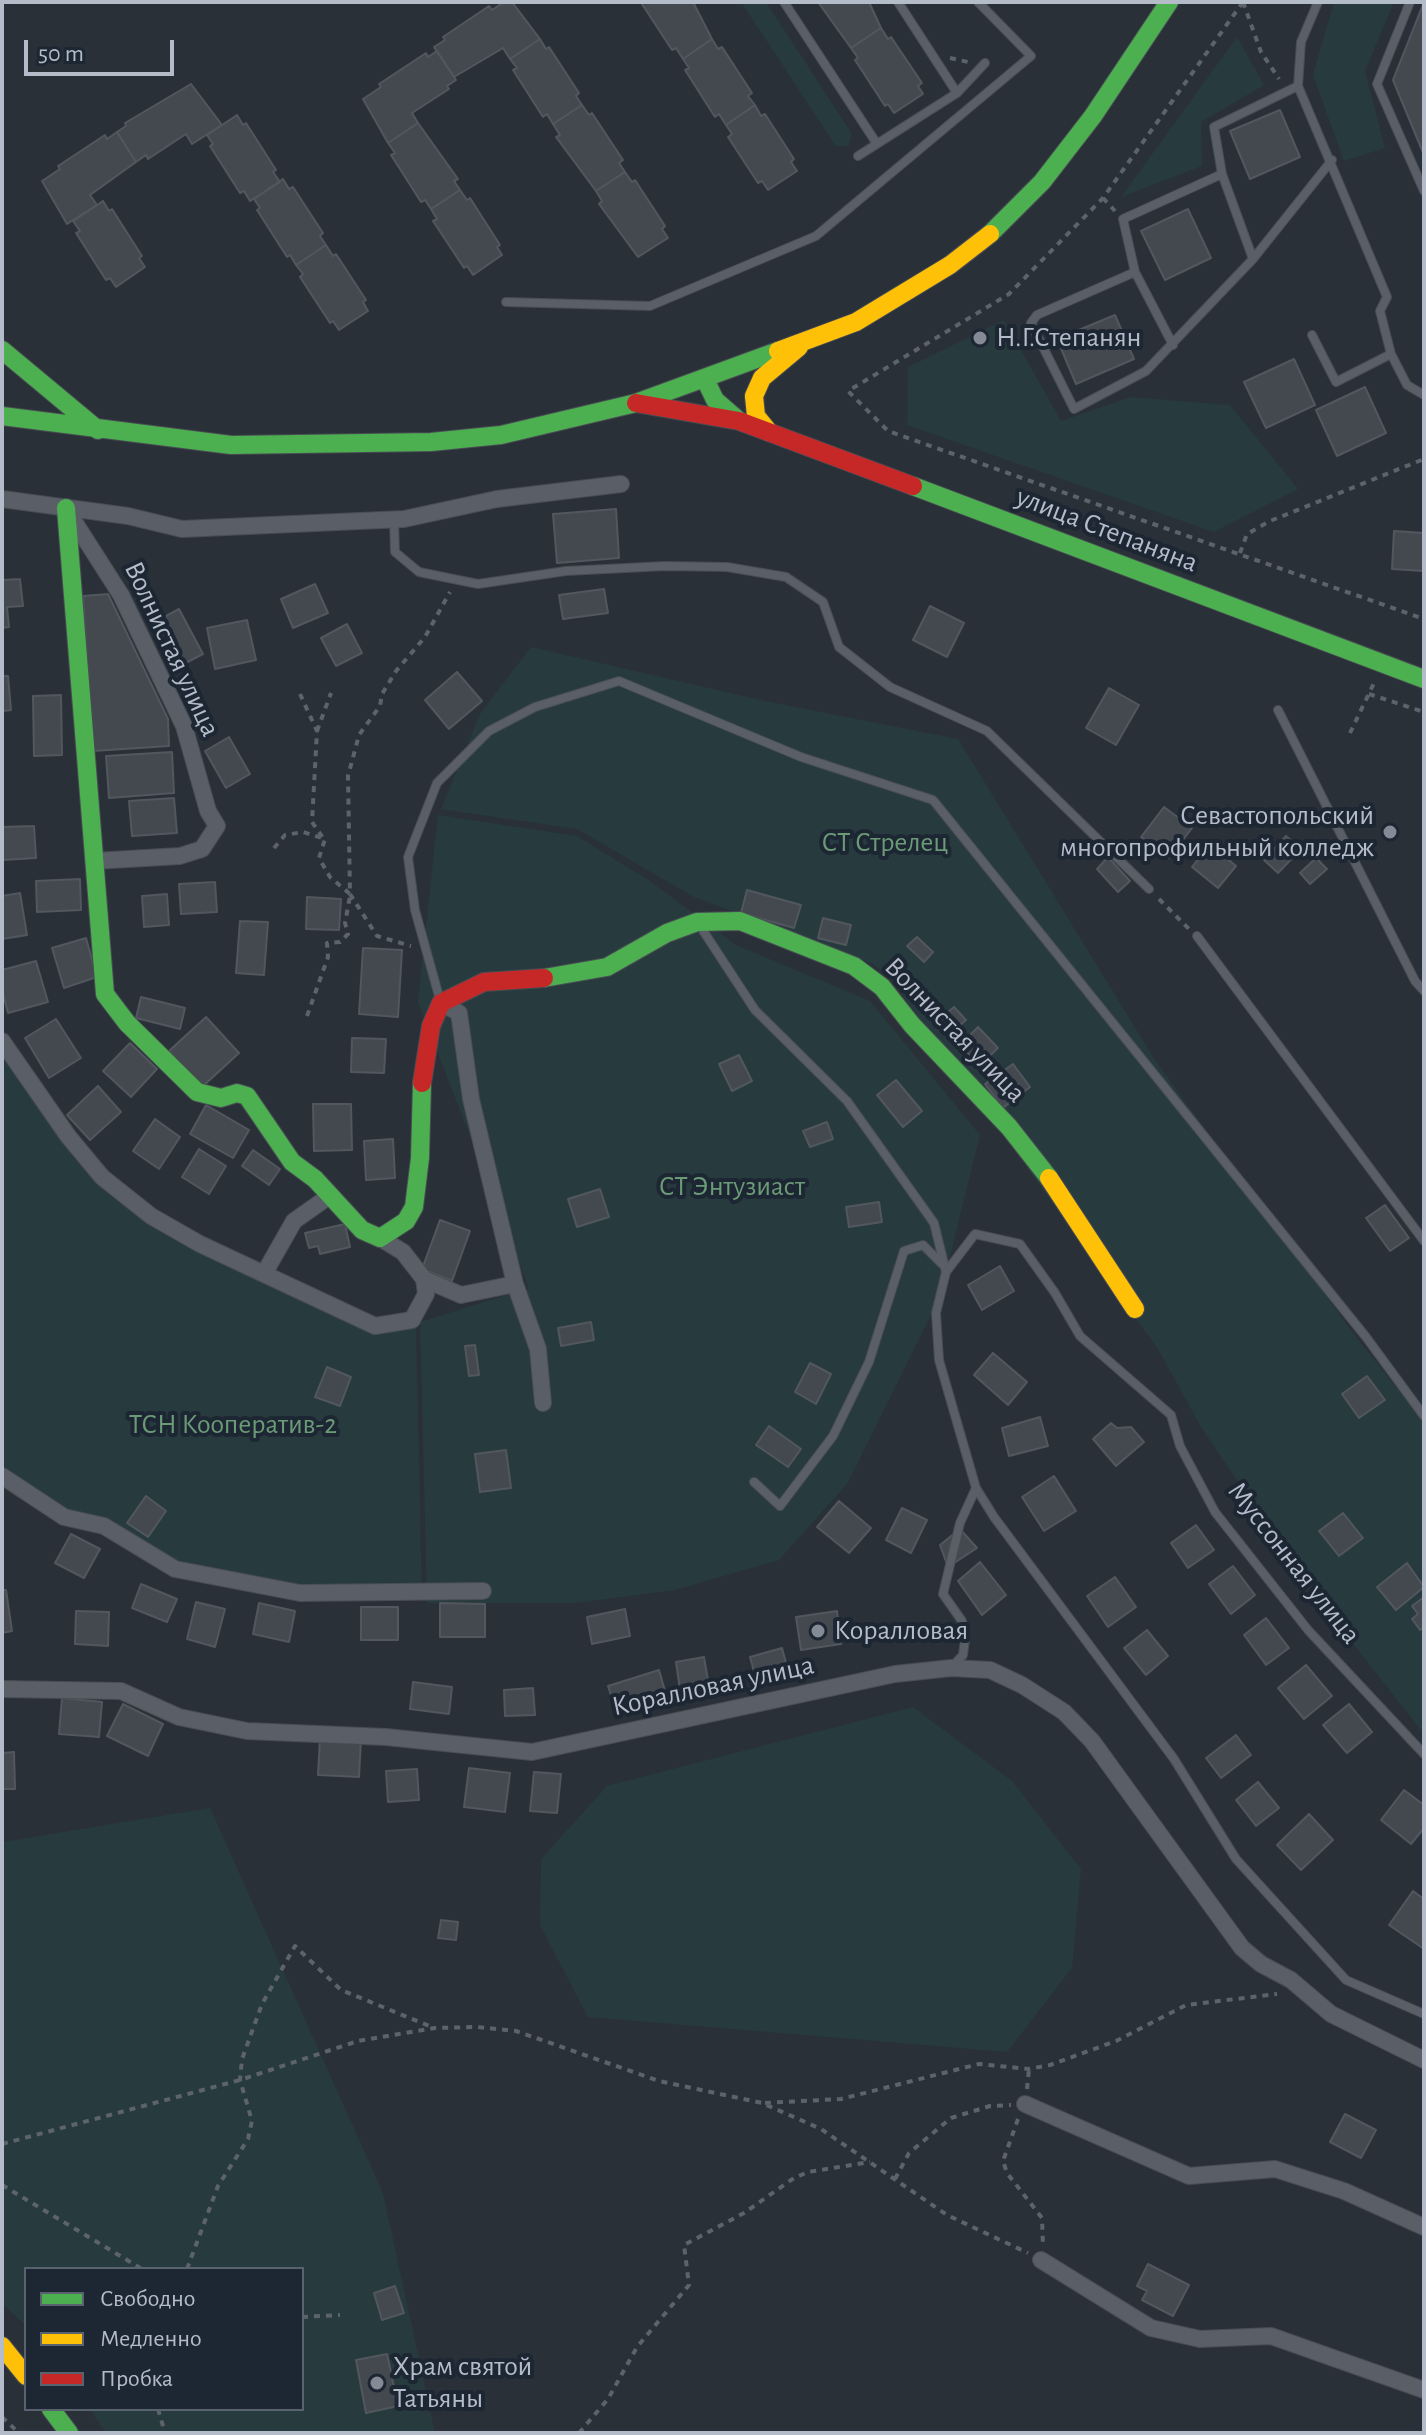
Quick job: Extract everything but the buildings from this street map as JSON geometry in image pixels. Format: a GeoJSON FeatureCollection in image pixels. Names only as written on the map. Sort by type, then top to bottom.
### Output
{"type":"FeatureCollection","features":[{"type":"Feature","properties":{"kind":"main road"},"geometry":{"type":"LineString","coordinates":[[2,416],[99,431],[231,445],[431,442],[501,435],[636,403],[801,345],[856,322],[909,292],[989,235],[1042,182],[1093,116],[1169,2]]}},
{"type":"Feature","properties":{"kind":"main road"},"geometry":{"type":"LineString","coordinates":[[770,433],[756,416],[754,396],[762,378],[801,345]]}},
{"type":"Feature","properties":{"kind":"main road"},"geometry":{"type":"LineString","coordinates":[[2,350],[99,431]]}},
{"type":"Feature","properties":{"kind":"main road","name":"улица Степаняна"},"geometry":{"type":"LineString","coordinates":[[705,379],[715,400],[739,421]]}},
{"type":"Feature","properties":{"kind":"main road","name":"улица Степаняна"},"geometry":{"type":"LineString","coordinates":[[636,403],[739,421],[1424,679]]}},
{"type":"Feature","properties":{"kind":"main road"},"geometry":{"type":"LineString","coordinates":[[66,508],[105,994],[127,1023],[197,1092],[221,1098],[237,1093],[247,1096],[292,1162],[315,1179],[328,1197],[362,1230],[380,1238],[406,1221],[414,1207],[420,1158],[419,1099],[431,1026],[441,1003]]}},
{"type":"Feature","properties":{"kind":"main road","name":"Волнистая улица"},"geometry":{"type":"LineString","coordinates":[[441,1003],[484,982],[534,980],[607,967],[667,933],[697,922],[740,921],[854,966],[882,987],[912,1025],[1025,1148],[1059,1191],[1135,1309]]}},
{"type":"Feature","properties":{"kind":"main road"},"geometry":{"type":"LineString","coordinates":[[2,2346],[24,2374]]}},
{"type":"Feature","properties":{"kind":"main road"},"geometry":{"type":"LineString","coordinates":[[52,2411],[69,2433]]}},
{"type":"Feature","properties":{"kind":"street","name":"Волнистая улица"},"geometry":{"type":"LineString","coordinates":[[2,499],[128,516],[182,529],[394,519],[497,499],[621,484]]}},
{"type":"Feature","properties":{"kind":"street","name":"Волнистая улица"},"geometry":{"type":"LineString","coordinates":[[66,508],[121,595],[184,726],[208,811],[217,826],[202,849],[180,856],[94,861]]}},
{"type":"Feature","properties":{"kind":"street"},"geometry":{"type":"LineString","coordinates":[[441,1003],[459,1013],[471,1099],[515,1284],[538,1349],[543,1403]]}},
{"type":"Feature","properties":{"kind":"street"},"geometry":{"type":"LineString","coordinates":[[2,1041],[68,1136],[102,1177],[151,1216],[200,1244],[375,1326],[412,1320],[426,1294],[424,1279]]}},
{"type":"Feature","properties":{"kind":"street"},"geometry":{"type":"LineString","coordinates":[[265,1272],[294,1221],[328,1197]]}},
{"type":"Feature","properties":{"kind":"street"},"geometry":{"type":"LineString","coordinates":[[380,1238],[403,1252],[424,1279],[461,1295],[515,1284]]}},
{"type":"Feature","properties":{"kind":"street"},"geometry":{"type":"LineString","coordinates":[[2,1476],[64,1517],[104,1526],[175,1569],[300,1593],[483,1591]]}},
{"type":"Feature","properties":{"kind":"street","name":"Коралловая улица"},"geometry":{"type":"LineString","coordinates":[[2,1689],[121,1691],[179,1717],[247,1731],[386,1737],[532,1752],[895,1674],[951,1668],[990,1670],[1022,1685],[1064,1712],[1092,1741],[1242,1948],[1331,2014],[1381,2042],[1424,2060]]}},
{"type":"Feature","properties":{"kind":"street"},"geometry":{"type":"LineString","coordinates":[[1025,2104],[1189,2176],[1275,2169],[1344,2191],[1424,2227]]}},
{"type":"Feature","properties":{"kind":"street"},"geometry":{"type":"LineString","coordinates":[[1041,2260],[1151,2328],[1200,2339],[1271,2336],[1424,2390]]}},
{"type":"Feature","properties":{"kind":"lane"},"geometry":{"type":"LineString","coordinates":[[784,2],[877,144]]}},
{"type":"Feature","properties":{"kind":"lane"},"geometry":{"type":"LineString","coordinates":[[898,2],[957,93]]}},
{"type":"Feature","properties":{"kind":"lane"},"geometry":{"type":"LineString","coordinates":[[506,302],[650,306],[816,236],[1031,56],[978,2]]}},
{"type":"Feature","properties":{"kind":"lane"},"geometry":{"type":"LineString","coordinates":[[1318,2],[1301,42],[1298,86],[1332,160],[1387,297],[1380,311],[1391,354],[1407,385],[1424,395]]}},
{"type":"Feature","properties":{"kind":"lane"},"geometry":{"type":"LineString","coordinates":[[1410,2],[1377,84],[1424,191]]}},
{"type":"Feature","properties":{"kind":"lane"},"geometry":{"type":"LineString","coordinates":[[858,156],[957,93],[981,61]]}},
{"type":"Feature","properties":{"kind":"lane"},"geometry":{"type":"LineString","coordinates":[[1253,259],[1222,174],[1214,127],[1298,86]]}},
{"type":"Feature","properties":{"kind":"lane"},"geometry":{"type":"LineString","coordinates":[[1135,272],[1037,315],[1031,323],[1074,409],[1146,371],[1173,345],[1253,259],[1332,160]]}},
{"type":"Feature","properties":{"kind":"lane"},"geometry":{"type":"LineString","coordinates":[[1173,345],[1135,272],[1123,219],[1222,174]]}},
{"type":"Feature","properties":{"kind":"lane"},"geometry":{"type":"LineString","coordinates":[[1312,335],[1336,382],[1391,354]]}},
{"type":"Feature","properties":{"kind":"lane"},"geometry":{"type":"LineString","coordinates":[[394,519],[395,552],[419,572],[478,584],[566,571],[665,566],[727,567],[786,577],[823,602],[839,647],[890,687],[987,731],[1149,889]]}},
{"type":"Feature","properties":{"kind":"lane"},"geometry":{"type":"LineString","coordinates":[[441,1003],[415,910],[408,857],[437,783],[489,731],[535,707],[619,681],[801,757],[933,800],[1366,1337],[1424,1416]]}},
{"type":"Feature","properties":{"kind":"lane"},"geometry":{"type":"LineString","coordinates":[[1278,710],[1415,981],[1424,991]]}},
{"type":"Feature","properties":{"kind":"lane"},"geometry":{"type":"LineString","coordinates":[[697,922],[755,1010],[847,1101],[903,1175],[934,1223],[944,1268],[936,1313],[939,1360],[976,1488],[994,1517],[1174,1759],[1236,1859],[1328,1956],[1346,1980],[1424,2014]]}},
{"type":"Feature","properties":{"kind":"lane"},"geometry":{"type":"LineString","coordinates":[[1197,936],[1424,1241]]}},
{"type":"Feature","properties":{"kind":"lane","name":"Муссонная улица"},"geometry":{"type":"LineString","coordinates":[[944,1268],[975,1234],[1020,1244],[1055,1293],[1080,1336],[1171,1415],[1180,1446],[1215,1512],[1280,1594],[1424,1754]]}},
{"type":"Feature","properties":{"kind":"lane"},"geometry":{"type":"LineString","coordinates":[[754,1482],[780,1506],[833,1436],[869,1362],[904,1251],[923,1245],[944,1268]]}},
{"type":"Feature","properties":{"kind":"lane"},"geometry":{"type":"LineString","coordinates":[[951,1668],[963,1655],[965,1639],[962,1621],[943,1594],[960,1523],[976,1488]]}},
{"type":"Feature","properties":{"kind":"path"},"geometry":{"type":"LineString","coordinates":[[1243,2],[1261,52],[1277,78],[1298,86]]}},
{"type":"Feature","properties":{"kind":"path"},"geometry":{"type":"LineString","coordinates":[[1243,2],[1103,198],[1009,294],[848,391],[888,431],[1424,619]]}},
{"type":"Feature","properties":{"kind":"path"},"geometry":{"type":"LineString","coordinates":[[939,65],[951,57],[961,62],[981,61]]}},
{"type":"Feature","properties":{"kind":"path"},"geometry":{"type":"LineString","coordinates":[[1239,554],[1247,534],[1270,521],[1424,459]]}},
{"type":"Feature","properties":{"kind":"path"},"geometry":{"type":"LineString","coordinates":[[307,1016],[328,957],[327,943],[340,942],[348,934],[345,923],[350,894],[348,776],[359,735],[380,706],[382,694],[396,671],[425,637],[457,580]]}},
{"type":"Feature","properties":{"kind":"path"},"geometry":{"type":"LineString","coordinates":[[1350,733],[1383,664]]}},
{"type":"Feature","properties":{"kind":"path"},"geometry":{"type":"LineString","coordinates":[[325,839],[312,822],[317,731],[331,693]]}},
{"type":"Feature","properties":{"kind":"path"},"geometry":{"type":"LineString","coordinates":[[300,694],[317,731]]}},
{"type":"Feature","properties":{"kind":"path"},"geometry":{"type":"LineString","coordinates":[[1369,694],[1424,712]]}},
{"type":"Feature","properties":{"kind":"path"},"geometry":{"type":"LineString","coordinates":[[274,848],[285,835],[303,832],[325,839]]}},
{"type":"Feature","properties":{"kind":"path"},"geometry":{"type":"LineString","coordinates":[[325,839],[319,858],[330,877],[350,894],[377,936],[411,945],[413,957]]}},
{"type":"Feature","properties":{"kind":"path"},"geometry":{"type":"LineString","coordinates":[[1149,889],[1197,936]]}},
{"type":"Feature","properties":{"kind":"path"},"geometry":{"type":"LineString","coordinates":[[188,2267],[218,2186],[248,2139],[252,2121],[240,2080],[242,2059],[262,2004],[295,1946],[341,1990],[435,2028]]}},
{"type":"Feature","properties":{"kind":"path"},"geometry":{"type":"LineString","coordinates":[[762,2103],[841,2099],[979,2064],[1029,2069],[1085,2055],[1186,2005],[1304,1991]]}},
{"type":"Feature","properties":{"kind":"path"},"geometry":{"type":"LineString","coordinates":[[2,2144],[240,2080],[318,2052],[435,2028],[516,2031],[659,2081],[762,2103],[821,2129],[947,2215],[1041,2260],[1045,2238],[1042,2218],[1007,2173],[1003,2161],[1025,2104],[1029,2069]]}},
{"type":"Feature","properties":{"kind":"path"},"geometry":{"type":"LineString","coordinates":[[895,2179],[909,2153],[951,2118],[990,2106],[1025,2104]]}},
{"type":"Feature","properties":{"kind":"path"},"geometry":{"type":"LineString","coordinates":[[579,2433],[608,2399],[637,2347],[689,2285],[684,2245],[744,2213],[779,2186],[808,2172],[870,2162]]}},
{"type":"Feature","properties":{"kind":"path"},"geometry":{"type":"LineString","coordinates":[[2,2185],[139,2267]]}},
{"type":"Feature","properties":{"kind":"path"},"geometry":{"type":"LineString","coordinates":[[304,2317],[340,2315]]}},
{"type":"Feature","properties":{"kind":"path"},"geometry":{"type":"LineString","coordinates":[[159,2411],[165,2433]]}},
{"type":"Feature","properties":{"kind":"path"},"geometry":{"type":"LineString","coordinates":[[2,2417],[19,2433]]}},
{"type":"Feature","properties":{"kind":"green space"},"geometry":{"type":"Polygon","coordinates":[[[741,2],[766,2],[852,134],[848,146],[836,146],[741,2]]]}},
{"type":"Feature","properties":{"kind":"green space"},"geometry":{"type":"Polygon","coordinates":[[[1334,2],[1394,2],[1365,71],[1385,148],[1344,161],[1313,75],[1334,2]]]}},
{"type":"Feature","properties":{"kind":"green space"},"geometry":{"type":"Polygon","coordinates":[[[1237,37],[1264,85],[1201,122],[1202,166],[1121,197],[1237,37]]]}},
{"type":"Feature","properties":{"kind":"green space"},"geometry":{"type":"Polygon","coordinates":[[[1004,320],[1061,421],[1131,397],[1230,405],[1298,489],[1214,532],[907,425],[908,367],[1004,320]]]}},
{"type":"Feature","properties":{"kind":"green space","name":"СТ Стрелец"},"geometry":{"type":"Polygon","coordinates":[[[531,647],[765,701],[958,739],[1155,1060],[1353,1333],[1424,1422],[1424,1734],[1307,1585],[1201,1427],[1158,1349],[893,982],[873,964],[694,897],[577,829],[441,809],[480,714],[531,647]]]}},
{"type":"Feature","properties":{"kind":"green space","name":"СТ Энтузиаст"},"geometry":{"type":"Polygon","coordinates":[[[438,815],[577,836],[650,881],[736,945],[870,1001],[980,1135],[940,1297],[847,1484],[779,1560],[675,1590],[576,1603],[427,1603],[420,1322],[529,1288],[418,1002],[438,815]]]}},
{"type":"Feature","properties":{"kind":"green space","name":"ТСН Кооператив-2"},"geometry":{"type":"Polygon","coordinates":[[[2,1051],[91,1176],[142,1219],[200,1252],[374,1332],[416,1328],[422,1600],[295,1585],[174,1560],[110,1519],[71,1512],[2,1470],[2,1051]]]}},
{"type":"Feature","properties":{"kind":"green space"},"geometry":{"type":"Polygon","coordinates":[[[913,1707],[1012,1781],[1081,1869],[1072,1968],[1007,2052],[588,2017],[540,1925],[541,1859],[607,1786],[913,1707]]]}},
{"type":"Feature","properties":{"kind":"green space"},"geometry":{"type":"Polygon","coordinates":[[[210,1808],[383,2193],[435,2433],[106,2433],[91,2411],[304,2411],[304,2267],[24,2267],[24,2324],[2,2303],[2,1842],[210,1808]]]}},
{"type":"Feature","properties":{"kind":"traffic: fast"},"geometry":{"type":"LineString","coordinates":[[990,234],[1042,182],[1093,116],[1169,2]]}},
{"type":"Feature","properties":{"kind":"traffic: fast"},"geometry":{"type":"LineString","coordinates":[[2,350],[98,430]]}},
{"type":"Feature","properties":{"kind":"traffic: fast"},"geometry":{"type":"LineString","coordinates":[[2,416],[231,445],[431,442],[501,435],[636,403],[778,351]]}},
{"type":"Feature","properties":{"kind":"traffic: fast"},"geometry":{"type":"LineString","coordinates":[[705,379],[715,400],[738,420]]}},
{"type":"Feature","properties":{"kind":"traffic: fast"},"geometry":{"type":"LineString","coordinates":[[913,486],[1424,679]]}},
{"type":"Feature","properties":{"kind":"traffic: fast"},"geometry":{"type":"LineString","coordinates":[[66,508],[105,994],[127,1023],[197,1092],[221,1098],[237,1093],[247,1096],[292,1162],[315,1179],[362,1230],[380,1238],[406,1221],[414,1207],[420,1158],[422,1083]]}},
{"type":"Feature","properties":{"kind":"traffic: fast"},"geometry":{"type":"LineString","coordinates":[[544,978],[607,967],[667,933],[697,922],[740,921],[854,966],[882,987],[912,1025],[1009,1127],[1049,1178]]}},
{"type":"Feature","properties":{"kind":"traffic: fast"},"geometry":{"type":"LineString","coordinates":[[52,2411],[69,2433]]}},
{"type":"Feature","properties":{"kind":"traffic: slow"},"geometry":{"type":"LineString","coordinates":[[778,351],[856,322],[950,265],[990,234]]}},
{"type":"Feature","properties":{"kind":"traffic: slow"},"geometry":{"type":"LineString","coordinates":[[769,432],[756,416],[754,396],[762,378],[799,347]]}},
{"type":"Feature","properties":{"kind":"traffic: slow"},"geometry":{"type":"LineString","coordinates":[[1049,1178],[1135,1309]]}},
{"type":"Feature","properties":{"kind":"traffic: slow"},"geometry":{"type":"LineString","coordinates":[[2,2346],[24,2374]]}},
{"type":"Feature","properties":{"kind":"traffic: jam"},"geometry":{"type":"LineString","coordinates":[[636,403],[739,421],[913,486]]}},
{"type":"Feature","properties":{"kind":"traffic: jam"},"geometry":{"type":"LineString","coordinates":[[422,1083],[431,1026],[441,1003],[484,982],[544,978]]}},
{"type":"Feature","properties":{"kind":"place","name":"Н.Г.Степанян"},"geometry":{"type":"Point","coordinates":[980,338]}},
{"type":"Feature","properties":{"kind":"place","name":"Севастопольский многопрофильный колледж"},"geometry":{"type":"Point","coordinates":[1390,832]}},
{"type":"Feature","properties":{"kind":"place","name":"Коралловая"},"geometry":{"type":"Point","coordinates":[818,1631]}},
{"type":"Feature","properties":{"kind":"place","name":"Храм святой Татьяны"},"geometry":{"type":"Point","coordinates":[377,2383]}}]}
